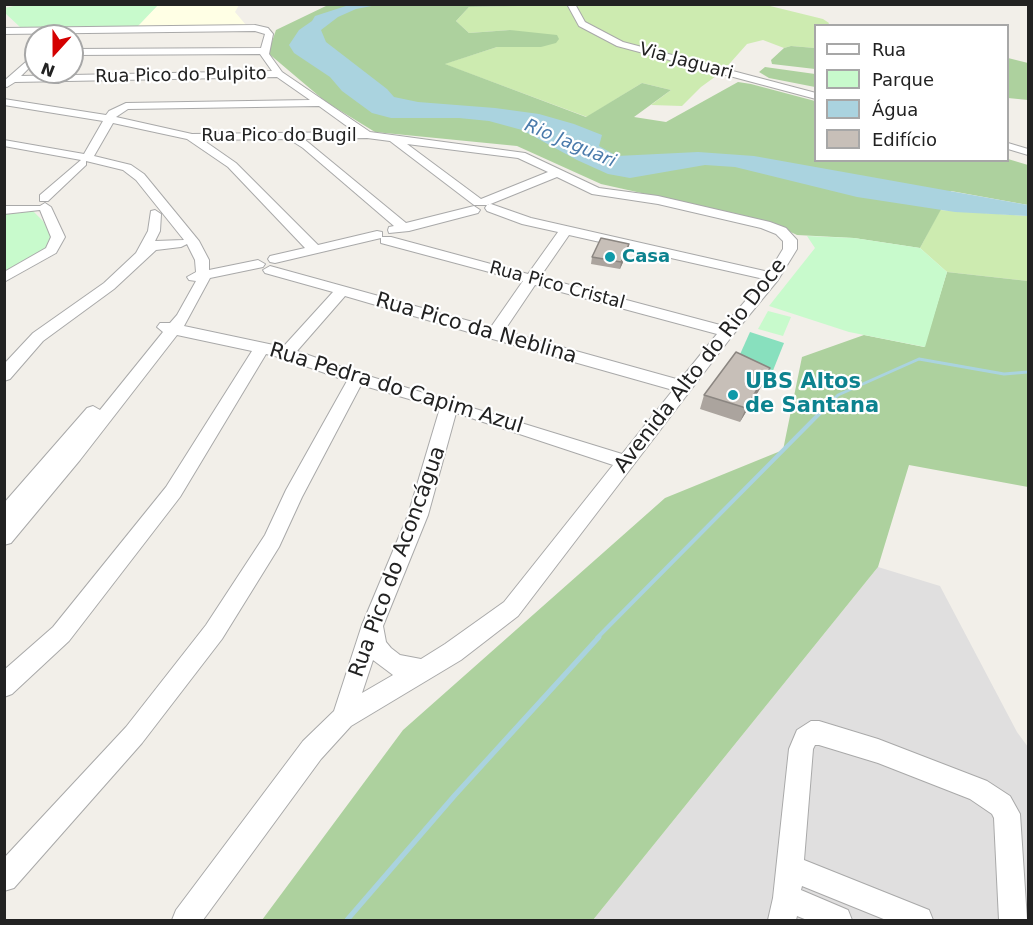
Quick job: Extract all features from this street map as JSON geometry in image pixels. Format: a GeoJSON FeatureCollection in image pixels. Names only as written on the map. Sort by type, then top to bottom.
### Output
{"type":"FeatureCollection","features":[{"type":"Feature","properties":{"kind":"street","name":"Via Jaguari"},"geometry":{"type":"LineString","coordinates":[[571,4],[582,24],[620,44],[814,95]]}},
{"type":"Feature","properties":{"kind":"street","name":"Avenida Alto do Rio Doce"},"geometry":{"type":"LineString","coordinates":[[84,32],[255,28],[265,30],[269,34],[265,51],[266,58],[279,74],[367,135],[521,154],[596,191],[666,201],[774,228],[786,235],[791,245],[773,278],[683,387],[511,609],[453,652],[343,718],[312,750],[186,921]]}},
{"type":"Feature","properties":{"kind":"street","name":"Avenida Alto do Rio Doce"},"geometry":{"type":"LineString","coordinates":[[6,32],[24,32]]}},
{"type":"Feature","properties":{"kind":"street"},"geometry":{"type":"LineString","coordinates":[[84,52],[265,51]]}},
{"type":"Feature","properties":{"kind":"street"},"geometry":{"type":"LineString","coordinates":[[8,83],[24,68]]}},
{"type":"Feature","properties":{"kind":"street","name":"Rua Pico do Pulpito"},"geometry":{"type":"LineString","coordinates":[[8,83],[279,74]]}},
{"type":"Feature","properties":{"kind":"street"},"geometry":{"type":"LineString","coordinates":[[4,102],[109,119],[191,137],[209,147],[232,165],[314,249]]}},
{"type":"Feature","properties":{"kind":"street"},"geometry":{"type":"LineString","coordinates":[[4,210],[43,201],[84,160],[109,119],[118,109],[133,105],[320,103]]}},
{"type":"Feature","properties":{"kind":"street"},"geometry":{"type":"LineString","coordinates":[[290,135],[307,146],[404,228]]}},
{"type":"Feature","properties":{"kind":"street"},"geometry":{"type":"LineString","coordinates":[[307,146],[321,135]]}},
{"type":"Feature","properties":{"kind":"street","name":"Rua Pico do Bugil"},"geometry":{"type":"LineString","coordinates":[[191,137],[367,135]]}},
{"type":"Feature","properties":{"kind":"street"},"geometry":{"type":"LineString","coordinates":[[209,147],[226,136]]}},
{"type":"Feature","properties":{"kind":"street"},"geometry":{"type":"LineString","coordinates":[[393,138],[481,207],[509,220],[527,221],[773,278]]}},
{"type":"Feature","properties":{"kind":"street"},"geometry":{"type":"LineString","coordinates":[[413,155],[420,147],[432,142]]}},
{"type":"Feature","properties":{"kind":"street"},"geometry":{"type":"LineString","coordinates":[[4,143],[84,160],[118,171],[130,180],[155,214],[181,243],[198,276]]}},
{"type":"Feature","properties":{"kind":"street"},"geometry":{"type":"LineString","coordinates":[[1009,146],[1029,152]]}},
{"type":"Feature","properties":{"kind":"street"},"geometry":{"type":"LineString","coordinates":[[4,149],[127,167],[140,177],[192,241],[202,260],[194,301],[4,517]]}},
{"type":"Feature","properties":{"kind":"street"},"geometry":{"type":"LineString","coordinates":[[198,276],[266,266],[314,249],[384,235],[481,207],[556,172]]}},
{"type":"Feature","properties":{"kind":"street"},"geometry":{"type":"LineString","coordinates":[[4,199],[43,201]]}},
{"type":"Feature","properties":{"kind":"street"},"geometry":{"type":"LineString","coordinates":[[4,278],[51,250],[58,237],[43,201]]}},
{"type":"Feature","properties":{"kind":"street"},"geometry":{"type":"LineString","coordinates":[[142,255],[154,231],[155,214]]}},
{"type":"Feature","properties":{"kind":"street"},"geometry":{"type":"LineString","coordinates":[[494,334],[566,230]]}},
{"type":"Feature","properties":{"kind":"street","name":"Rua Pico Cristal"},"geometry":{"type":"LineString","coordinates":[[384,235],[531,279],[727,332]]}},
{"type":"Feature","properties":{"kind":"street"},"geometry":{"type":"LineString","coordinates":[[4,375],[38,337],[109,286],[151,247],[181,243]]}},
{"type":"Feature","properties":{"kind":"street","name":"Rua Pico da Neblina"},"geometry":{"type":"LineString","coordinates":[[266,266],[342,291],[683,387]]}},
{"type":"Feature","properties":{"kind":"street"},"geometry":{"type":"LineString","coordinates":[[286,353],[342,291]]}},
{"type":"Feature","properties":{"kind":"street"},"geometry":{"type":"LineString","coordinates":[[4,537],[45,491],[169,327]]}},
{"type":"Feature","properties":{"kind":"street","name":"Rua Pedra do Capim Azul"},"geometry":{"type":"LineString","coordinates":[[169,327],[286,353],[357,378],[626,462]]}},
{"type":"Feature","properties":{"kind":"street"},"geometry":{"type":"LineString","coordinates":[[4,686],[61,634],[173,492],[262,347]]}},
{"type":"Feature","properties":{"kind":"street"},"geometry":{"type":"LineString","coordinates":[[4,878],[134,735],[214,632],[272,541],[293,495],[357,378]]}},
{"type":"Feature","properties":{"kind":"street","name":"Rua Pico do Aconcágua"},"geometry":{"type":"LineString","coordinates":[[343,718],[373,625],[418,515],[449,405]]}},
{"type":"Feature","properties":{"kind":"street"},"geometry":{"type":"LineString","coordinates":[[373,625],[376,645],[383,656],[396,665],[421,670]]}},
{"type":"Feature","properties":{"kind":"street"},"geometry":{"type":"LineString","coordinates":[[838,921],[784,909],[801,749],[805,738],[811,733],[819,732],[878,751],[978,789],[1001,805],[1007,814],[1013,921]]}},
{"type":"Feature","properties":{"kind":"street"},"geometry":{"type":"LineString","coordinates":[[790,868],[919,921]]}},
{"type":"Feature","properties":{"kind":"shaded area"},"geometry":{"type":"Polygon","coordinates":[[[158,5],[239,5],[235,12],[246,25],[138,26],[158,5]]]}},
{"type":"Feature","properties":{"kind":"shaded area"},"geometry":{"type":"Polygon","coordinates":[[[878,567],[940,586],[1017,732],[1028,747],[1028,920],[593,920],[878,567]]]}},
{"type":"Feature","properties":{"kind":"green space"},"geometry":{"type":"Polygon","coordinates":[[[574,4],[762,4],[823,19],[829,23],[814,24],[814,48],[791,46],[784,48],[763,40],[747,44],[723,71],[701,87],[682,106],[651,105],[671,90],[642,83],[587,117],[444,64],[497,47],[541,47],[510,30],[469,33],[456,21],[469,7],[574,4]]]}},
{"type":"Feature","properties":{"kind":"green space"},"geometry":{"type":"Polygon","coordinates":[[[18,5],[158,5],[138,26],[24,24],[24,27],[20,27],[5,13],[5,8],[18,5]]]}},
{"type":"Feature","properties":{"kind":"green space"},"geometry":{"type":"Polygon","coordinates":[[[328,5],[566,5],[469,7],[456,21],[469,33],[510,30],[557,35],[559,39],[556,43],[541,47],[497,47],[445,64],[586,117],[642,83],[671,90],[634,117],[666,122],[738,82],[751,84],[814,101],[814,162],[1009,162],[1009,159],[1028,165],[1028,205],[951,191],[920,248],[854,238],[797,235],[767,221],[601,184],[517,146],[375,132],[326,102],[268,53],[276,30],[328,5]]]}},
{"type":"Feature","properties":{"kind":"green space"},"geometry":{"type":"Polygon","coordinates":[[[791,46],[814,48],[814,69],[772,64],[771,60],[784,48],[791,46]]]}},
{"type":"Feature","properties":{"kind":"green space"},"geometry":{"type":"Polygon","coordinates":[[[1009,58],[1028,63],[1028,100],[1009,98],[1009,58]]]}},
{"type":"Feature","properties":{"kind":"green space"},"geometry":{"type":"Polygon","coordinates":[[[765,67],[814,74],[814,87],[769,78],[759,72],[765,67]]]}},
{"type":"Feature","properties":{"kind":"green space"},"geometry":{"type":"Polygon","coordinates":[[[940,210],[1028,216],[1028,281],[947,272],[920,248],[940,210]]]}},
{"type":"Feature","properties":{"kind":"green space"},"geometry":{"type":"Polygon","coordinates":[[[33,211],[43,221],[52,236],[47,248],[5,274],[5,213],[33,211]]]}},
{"type":"Feature","properties":{"kind":"green space"},"geometry":{"type":"Polygon","coordinates":[[[807,236],[854,238],[920,248],[947,272],[925,347],[849,332],[769,306],[815,248],[807,236]]]}},
{"type":"Feature","properties":{"kind":"green space"},"geometry":{"type":"Polygon","coordinates":[[[947,272],[1028,281],[1028,487],[909,465],[878,567],[593,920],[262,920],[403,730],[665,498],[783,450],[802,357],[864,335],[924,347],[947,272]]]}},
{"type":"Feature","properties":{"kind":"green space"},"geometry":{"type":"Polygon","coordinates":[[[768,311],[791,317],[783,336],[758,329],[768,311]]]}},
{"type":"Feature","properties":{"kind":"green space"},"geometry":{"type":"Polygon","coordinates":[[[750,332],[784,343],[772,373],[737,361],[750,332]]]}},
{"type":"Feature","properties":{"kind":"water","name":"Rio Jaguari"},"geometry":{"type":"Polygon","coordinates":[[[349,5],[377,5],[356,9],[338,17],[321,30],[326,42],[387,89],[394,97],[418,102],[539,114],[602,135],[599,146],[617,156],[698,152],[754,156],[1028,205],[1028,216],[955,212],[857,197],[735,167],[705,165],[630,178],[608,174],[522,130],[489,121],[459,118],[391,118],[372,113],[342,91],[330,77],[294,53],[289,45],[299,30],[315,16],[349,5]]]}},
{"type":"Feature","properties":{"kind":"building","name":"Casa"},"geometry":{"type":"Polygon","coordinates":[[[601,238],[629,244],[621,262],[592,257],[601,238]]]}},
{"type":"Feature","properties":{"kind":"building","name":"UBS Altos de Santana"},"geometry":{"type":"Polygon","coordinates":[[[736,352],[770,368],[746,408],[704,395],[736,352]]]}},
{"type":"Feature","properties":{"kind":"waterway"},"geometry":{"type":"LineString","coordinates":[[820,413],[838,395],[919,359],[1004,374],[1028,372]]}},
{"type":"Feature","properties":{"kind":"waterway"},"geometry":{"type":"LineString","coordinates":[[597,638],[820,413]]}},
{"type":"Feature","properties":{"kind":"waterway"},"geometry":{"type":"LineString","coordinates":[[347,920],[455,795],[599,637]]}},
{"type":"Feature","properties":{"kind":"place","name":"Casa"},"geometry":{"type":"Point","coordinates":[610,257]}},
{"type":"Feature","properties":{"kind":"place","name":"UBS Altos de Santana"},"geometry":{"type":"Point","coordinates":[733,395]}}]}
